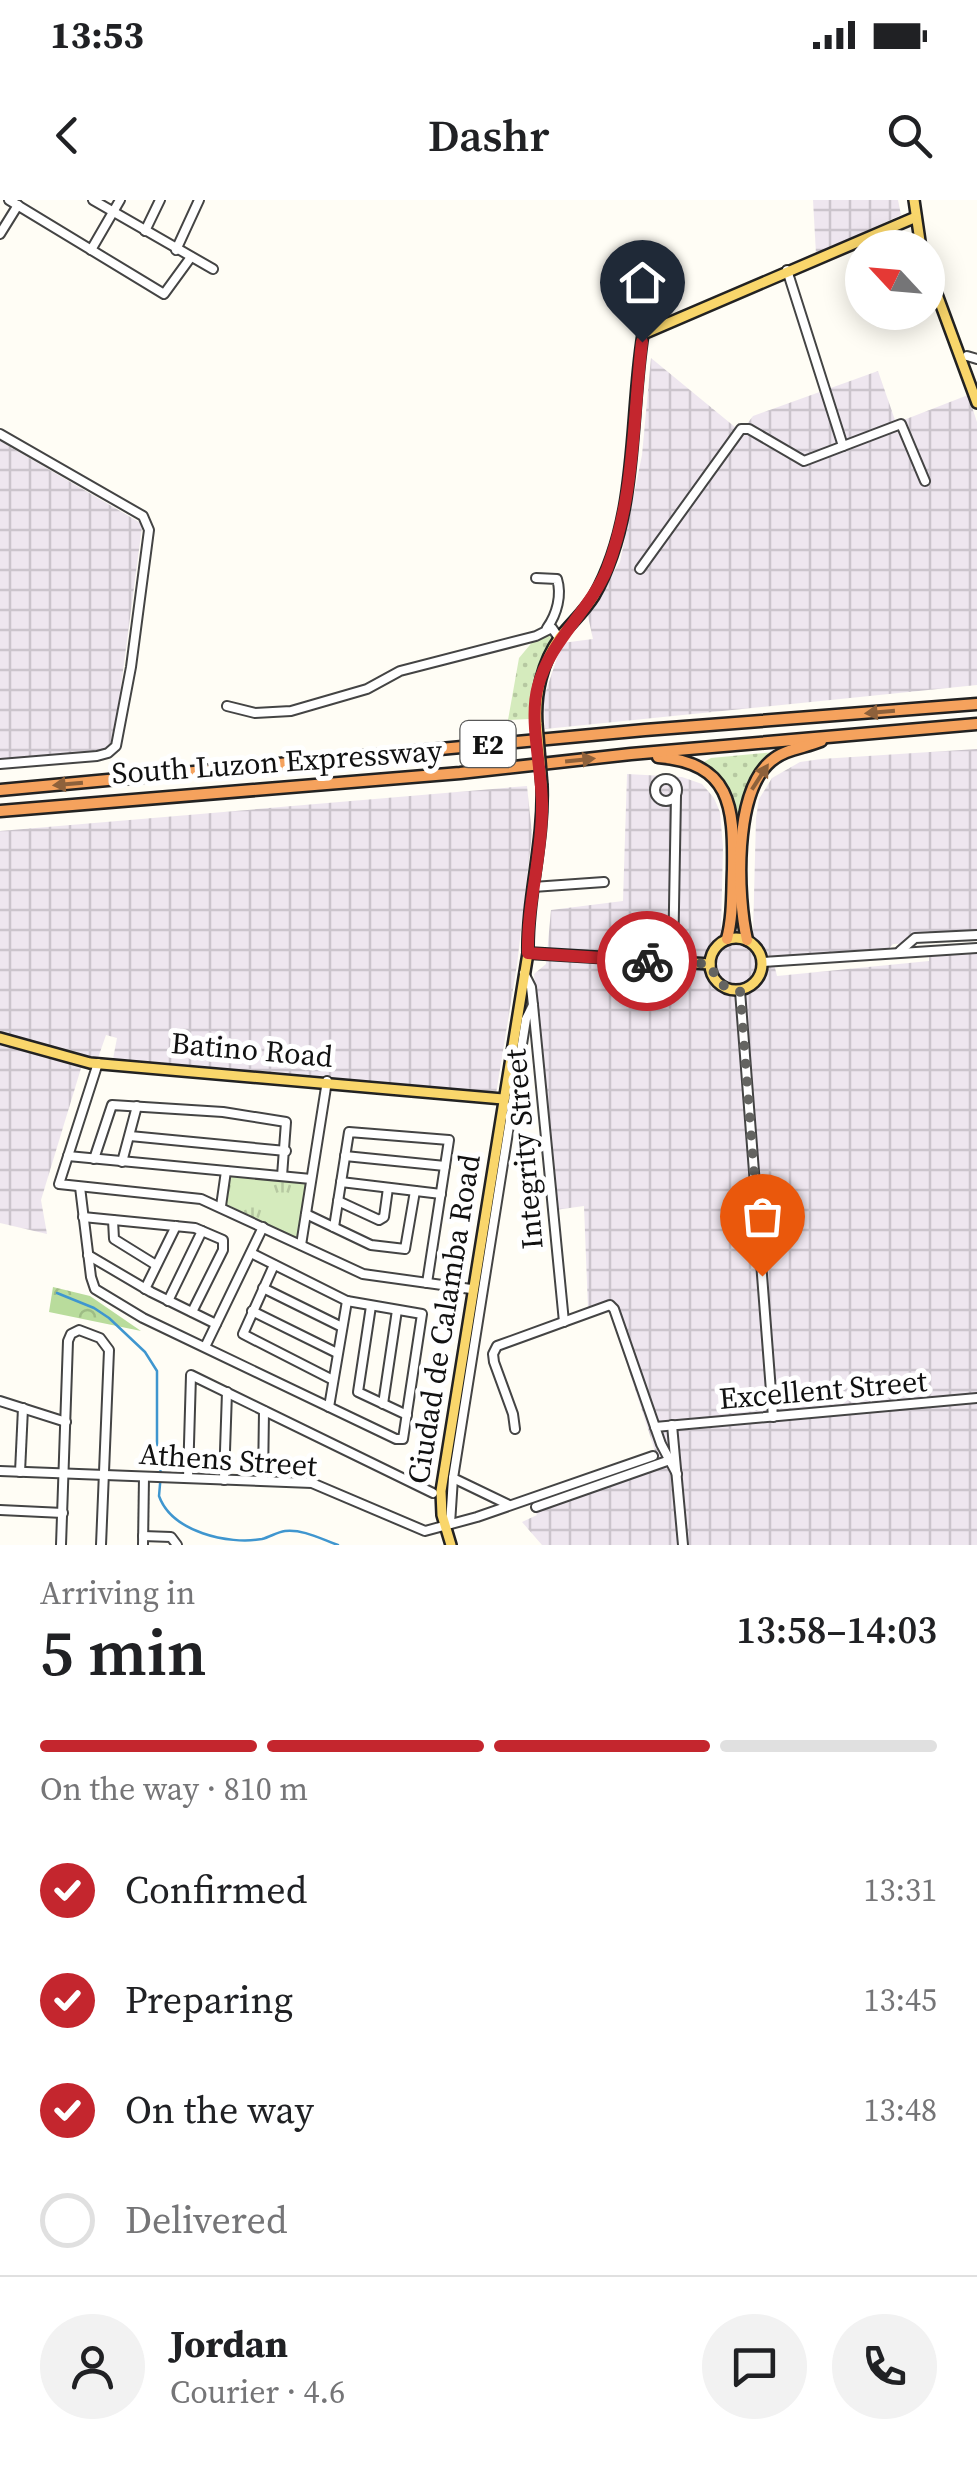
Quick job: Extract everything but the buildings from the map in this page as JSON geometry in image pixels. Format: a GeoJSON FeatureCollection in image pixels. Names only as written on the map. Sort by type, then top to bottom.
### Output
{"type":"FeatureCollection","features":[{"type":"Feature","properties":{"kind":"highway","name":"South Luzon Expressway"},"geometry":{"type":"LineString","coordinates":[[0,790],[977,704]]}},
{"type":"Feature","properties":{"kind":"highway","name":"South Luzon Expressway"},"geometry":{"type":"LineString","coordinates":[[0,811],[977,724]]}},
{"type":"Feature","properties":{"kind":"highway"},"geometry":{"type":"LineString","coordinates":[[747,940],[743,919],[744,833],[752,785],[781,754],[836,736]]}},
{"type":"Feature","properties":{"kind":"highway"},"geometry":{"type":"LineString","coordinates":[[631,754],[690,762],[714,777],[724,790],[734,838],[728,939]]}},
{"type":"Feature","properties":{"kind":"main road"},"geometry":{"type":"LineString","coordinates":[[914,200],[918,230]]}},
{"type":"Feature","properties":{"kind":"main road"},"geometry":{"type":"LineString","coordinates":[[787,270],[916,217]]}},
{"type":"Feature","properties":{"kind":"main road","name":"Ciudad de Calamba Road"},"geometry":{"type":"LineString","coordinates":[[450,1542],[441,1492],[528,953],[542,827],[536,689],[559,638],[594,596],[619,533],[632,457],[643,334],[787,270]]}},
{"type":"Feature","properties":{"kind":"main road"},"geometry":{"type":"LineString","coordinates":[[945,316],[977,403]]}},
{"type":"Feature","properties":{"kind":"main road"},"geometry":{"type":"LineString","coordinates":[[728,939],[747,940],[758,949],[762,962],[759,978],[740,991],[719,984],[710,964],[715,949],[728,939]]}},
{"type":"Feature","properties":{"kind":"main road"},"geometry":{"type":"LineString","coordinates":[[528,953],[710,964]]}},
{"type":"Feature","properties":{"kind":"main road","name":"Batino Road"},"geometry":{"type":"LineString","coordinates":[[0,1038],[98,1063],[503,1099]]}},
{"type":"Feature","properties":{"kind":"street"},"geometry":{"type":"LineString","coordinates":[[93,200],[213,268]]}},
{"type":"Feature","properties":{"kind":"street"},"geometry":{"type":"LineString","coordinates":[[91,250],[120,200]]}},
{"type":"Feature","properties":{"kind":"street"},"geometry":{"type":"LineString","coordinates":[[145,231],[160,200]]}},
{"type":"Feature","properties":{"kind":"street"},"geometry":{"type":"LineString","coordinates":[[176,250],[199,200]]}},
{"type":"Feature","properties":{"kind":"street"},"geometry":{"type":"LineString","coordinates":[[0,234],[13,203],[164,294],[191,257]]}},
{"type":"Feature","properties":{"kind":"street"},"geometry":{"type":"LineString","coordinates":[[787,270],[843,446]]}},
{"type":"Feature","properties":{"kind":"street"},"geometry":{"type":"LineString","coordinates":[[640,569],[741,429],[804,461],[901,424],[925,481]]}},
{"type":"Feature","properties":{"kind":"street"},"geometry":{"type":"LineString","coordinates":[[0,434],[143,516],[149,530],[116,746],[96,756],[0,764]]}},
{"type":"Feature","properties":{"kind":"street"},"geometry":{"type":"LineString","coordinates":[[227,706],[254,713],[291,710],[367,689],[400,671],[536,636],[553,620],[561,591],[556,579],[536,578]]}},
{"type":"Feature","properties":{"kind":"street"},"geometry":{"type":"LineString","coordinates":[[547,628],[552,628],[559,638]]}},
{"type":"Feature","properties":{"kind":"street"},"geometry":{"type":"LineString","coordinates":[[672,963],[676,796]]}},
{"type":"Feature","properties":{"kind":"street"},"geometry":{"type":"LineString","coordinates":[[534,887],[604,882]]}},
{"type":"Feature","properties":{"kind":"street"},"geometry":{"type":"LineString","coordinates":[[900,950],[915,938],[977,935]]}},
{"type":"Feature","properties":{"kind":"street"},"geometry":{"type":"LineString","coordinates":[[762,962],[976,948],[977,958]]}},
{"type":"Feature","properties":{"kind":"street","name":"Integrity Street"},"geometry":{"type":"LineString","coordinates":[[524,973],[531,987],[564,1322]]}},
{"type":"Feature","properties":{"kind":"street"},"geometry":{"type":"LineString","coordinates":[[740,991],[773,1417]]}},
{"type":"Feature","properties":{"kind":"street"},"geometry":{"type":"LineString","coordinates":[[533,1005],[526,1019],[447,1525],[653,1456]]}},
{"type":"Feature","properties":{"kind":"street"},"geometry":{"type":"LineString","coordinates":[[98,1063],[59,1184],[201,1199],[363,1274],[472,1289]]}},
{"type":"Feature","properties":{"kind":"street"},"geometry":{"type":"LineString","coordinates":[[301,1245],[326,1082]]}},
{"type":"Feature","properties":{"kind":"street"},"geometry":{"type":"LineString","coordinates":[[94,1159],[112,1105],[136,1106],[283,1120],[288,1124],[282,1176]]}},
{"type":"Feature","properties":{"kind":"street"},"geometry":{"type":"LineString","coordinates":[[122,1162],[136,1106]]}},
{"type":"Feature","properties":{"kind":"street"},"geometry":{"type":"LineString","coordinates":[[334,1227],[349,1132],[449,1140],[427,1284]]}},
{"type":"Feature","properties":{"kind":"street"},"geometry":{"type":"LineString","coordinates":[[130,1136],[286,1151]]}},
{"type":"Feature","properties":{"kind":"street"},"geometry":{"type":"LineString","coordinates":[[68,1156],[311,1179]]}},
{"type":"Feature","properties":{"kind":"street"},"geometry":{"type":"LineString","coordinates":[[345,1156],[445,1166]]}},
{"type":"Feature","properties":{"kind":"street"},"geometry":{"type":"LineString","coordinates":[[222,1206],[226,1172]]}},
{"type":"Feature","properties":{"kind":"street"},"geometry":{"type":"LineString","coordinates":[[341,1182],[440,1194]]}},
{"type":"Feature","properties":{"kind":"street"},"geometry":{"type":"LineString","coordinates":[[80,1187],[95,1290],[143,1318],[403,1439],[422,1314],[347,1301],[250,1253]]}},
{"type":"Feature","properties":{"kind":"street"},"geometry":{"type":"LineString","coordinates":[[338,1201],[379,1220],[384,1216],[388,1188]]}},
{"type":"Feature","properties":{"kind":"street"},"geometry":{"type":"LineString","coordinates":[[306,1214],[372,1245],[405,1249],[415,1191]]}},
{"type":"Feature","properties":{"kind":"street"},"geometry":{"type":"LineString","coordinates":[[84,1217],[176,1226],[222,1240],[224,1244],[192,1312]]}},
{"type":"Feature","properties":{"kind":"street"},"geometry":{"type":"LineString","coordinates":[[112,1220],[114,1240],[156,1265]]}},
{"type":"Feature","properties":{"kind":"street"},"geometry":{"type":"LineString","coordinates":[[145,1289],[176,1226]]}},
{"type":"Feature","properties":{"kind":"street"},"geometry":{"type":"LineString","coordinates":[[205,1346],[263,1227]]}},
{"type":"Feature","properties":{"kind":"street"},"geometry":{"type":"LineString","coordinates":[[168,1301],[202,1231]]}},
{"type":"Feature","properties":{"kind":"street"},"geometry":{"type":"LineString","coordinates":[[88,1254],[145,1289],[216,1324]]}},
{"type":"Feature","properties":{"kind":"street"},"geometry":{"type":"LineString","coordinates":[[274,1265],[244,1327],[245,1337],[333,1380]]}},
{"type":"Feature","properties":{"kind":"street"},"geometry":{"type":"LineString","coordinates":[[263,1288],[342,1326]]}},
{"type":"Feature","properties":{"kind":"street"},"geometry":{"type":"LineString","coordinates":[[329,1407],[347,1301]]}},
{"type":"Feature","properties":{"kind":"street"},"geometry":{"type":"LineString","coordinates":[[515,1430],[493,1354],[497,1346],[610,1305],[667,1461],[677,1474]]}},
{"type":"Feature","properties":{"kind":"street"},"geometry":{"type":"LineString","coordinates":[[370,1306],[358,1392],[407,1415]]}},
{"type":"Feature","properties":{"kind":"street"},"geometry":{"type":"LineString","coordinates":[[383,1404],[397,1310]]}},
{"type":"Feature","properties":{"kind":"street"},"geometry":{"type":"LineString","coordinates":[[252,1311],[338,1353]]}},
{"type":"Feature","properties":{"kind":"street"},"geometry":{"type":"LineString","coordinates":[[61,1545],[70,1334],[86,1332],[104,1342],[109,1350],[102,1545]]}},
{"type":"Feature","properties":{"kind":"street"},"geometry":{"type":"LineString","coordinates":[[184,1478],[191,1375],[433,1492]]}},
{"type":"Feature","properties":{"kind":"street"},"geometry":{"type":"LineString","coordinates":[[224,1480],[227,1392]]}},
{"type":"Feature","properties":{"kind":"street","name":"Excellent Street"},"geometry":{"type":"LineString","coordinates":[[656,1426],[977,1398]]}},
{"type":"Feature","properties":{"kind":"street"},"geometry":{"type":"LineString","coordinates":[[0,1401],[66,1422]]}},
{"type":"Feature","properties":{"kind":"street"},"geometry":{"type":"LineString","coordinates":[[20,1472],[23,1408]]}},
{"type":"Feature","properties":{"kind":"street"},"geometry":{"type":"LineString","coordinates":[[262,1481],[264,1410]]}},
{"type":"Feature","properties":{"kind":"street"},"geometry":{"type":"LineString","coordinates":[[672,1425],[683,1545]]}},
{"type":"Feature","properties":{"kind":"street"},"geometry":{"type":"LineString","coordinates":[[536,1508],[667,1461]]}},
{"type":"Feature","properties":{"kind":"street","name":"Athens Street"},"geometry":{"type":"LineString","coordinates":[[0,1471],[319,1484],[420,1530],[447,1525]]}},
{"type":"Feature","properties":{"kind":"street"},"geometry":{"type":"LineString","coordinates":[[148,1477],[143,1541],[172,1538],[177,1545]]}},
{"type":"Feature","properties":{"kind":"street"},"geometry":{"type":"LineString","coordinates":[[452,1478],[509,1505]]}},
{"type":"Feature","properties":{"kind":"street"},"geometry":{"type":"LineString","coordinates":[[0,1510],[62,1513]]}},
{"type":"Feature","properties":{"kind":"shaded area"},"geometry":{"type":"Polygon","coordinates":[[[813,200],[898,200],[901,215],[868,230],[845,230],[845,241],[816,254],[813,200]]]}},
{"type":"Feature","properties":{"kind":"shaded area"},"geometry":{"type":"Polygon","coordinates":[[[651,358],[741,432],[753,416],[878,371],[896,423],[968,395],[977,422],[977,685],[545,729],[544,697],[562,643],[593,639],[587,612],[620,562],[642,455],[651,358]]]}},
{"type":"Feature","properties":{"kind":"shaded area"},"geometry":{"type":"Polygon","coordinates":[[[0,441],[142,527],[114,739],[105,750],[93,754],[0,762],[0,441]]]}},
{"type":"Feature","properties":{"kind":"shaded area"},"geometry":{"type":"Polygon","coordinates":[[[977,749],[977,941],[893,944],[886,952],[773,960],[777,976],[929,961],[929,948],[977,948],[977,1545],[542,1545],[522,1522],[537,1515],[531,1505],[658,1460],[610,1312],[611,1304],[588,1309],[584,1206],[555,1210],[534,974],[546,964],[551,910],[623,901],[627,774],[682,777],[702,784],[714,798],[720,812],[723,847],[721,930],[753,935],[756,818],[759,799],[772,778],[800,762],[821,759],[977,749]]]}},
{"type":"Feature","properties":{"kind":"shaded area"},"geometry":{"type":"Polygon","coordinates":[[[527,786],[532,834],[517,965],[496,1094],[113,1059],[117,1038],[106,1035],[98,1058],[0,1035],[0,831],[527,786]]]}},
{"type":"Feature","properties":{"kind":"shaded area"},"geometry":{"type":"Polygon","coordinates":[[[0,1044],[82,1065],[41,1200],[47,1234],[0,1223],[0,1044]]]}},
{"type":"Feature","properties":{"kind":"green space"},"geometry":{"type":"Polygon","coordinates":[[[549,622],[562,636],[533,685],[529,719],[508,720],[519,658],[549,622]]]}},
{"type":"Feature","properties":{"kind":"green space"},"geometry":{"type":"Polygon","coordinates":[[[775,752],[759,764],[737,815],[727,784],[702,763],[711,758],[775,752]]]}},
{"type":"Feature","properties":{"kind":"green space"},"geometry":{"type":"Polygon","coordinates":[[[230,1175],[303,1181],[306,1186],[297,1238],[226,1204],[230,1175]]]}},
{"type":"Feature","properties":{"kind":"green space"},"geometry":{"type":"Polygon","coordinates":[[[53,1287],[90,1296],[141,1331],[49,1312],[53,1287]]]}},
{"type":"Feature","properties":{"kind":"waterway"},"geometry":{"type":"LineString","coordinates":[[57,1293],[109,1318],[145,1352],[157,1371],[159,1496],[176,1519],[218,1538],[262,1539],[292,1531],[338,1545]]}},
{"type":"Feature","properties":{"kind":"way so far"},"geometry":{"type":"LineString","coordinates":[[647,961],[710,964],[719,984],[740,991],[762,1276]]}},
{"type":"Feature","properties":{"kind":"route"},"geometry":{"type":"LineString","coordinates":[[642,342],[632,457],[619,533],[594,596],[559,638],[536,689],[542,827],[528,953],[647,961]]}}]}
